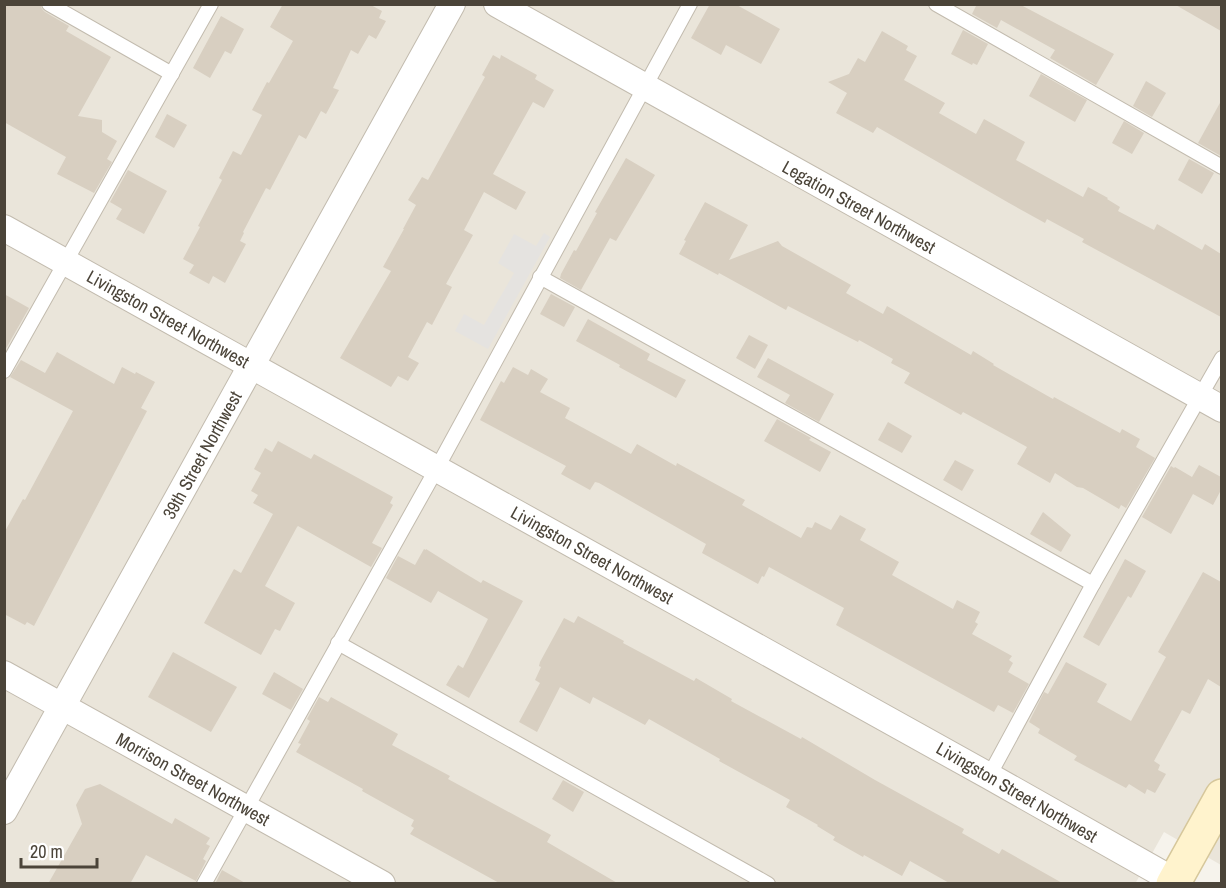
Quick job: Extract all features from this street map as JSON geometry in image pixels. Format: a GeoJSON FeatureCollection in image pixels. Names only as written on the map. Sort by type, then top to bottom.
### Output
{"type":"FeatureCollection","features":[{"type":"Feature","properties":{"kind":"main road"},"geometry":{"type":"LineString","coordinates":[[1176,883],[1221,796]]}},
{"type":"Feature","properties":{"kind":"street","name":"39th Street Northwest"},"geometry":{"type":"LineString","coordinates":[[4,812],[452,4]]}},
{"type":"Feature","properties":{"kind":"street","name":"Legation Street Northwest"},"geometry":{"type":"LineString","coordinates":[[497,4],[1211,403]]}},
{"type":"Feature","properties":{"kind":"street","name":"Livingston Street Northwest"},"geometry":{"type":"LineString","coordinates":[[4,228],[1176,883]]}},
{"type":"Feature","properties":{"kind":"street","name":"Morrison Street Northwest"},"geometry":{"type":"LineString","coordinates":[[4,674],[382,884]]}},
{"type":"Feature","properties":{"kind":"lane"},"geometry":{"type":"LineString","coordinates":[[49,4],[172,74]]}},
{"type":"Feature","properties":{"kind":"lane"},"geometry":{"type":"LineString","coordinates":[[4,371],[211,4]]}},
{"type":"Feature","properties":{"kind":"lane"},"geometry":{"type":"LineString","coordinates":[[204,884],[437,468],[690,4]]}},
{"type":"Feature","properties":{"kind":"lane"},"geometry":{"type":"LineString","coordinates":[[936,4],[1221,167]]}},
{"type":"Feature","properties":{"kind":"lane"},"geometry":{"type":"LineString","coordinates":[[540,277],[1093,584]]}},
{"type":"Feature","properties":{"kind":"lane"},"geometry":{"type":"LineString","coordinates":[[988,776],[1093,584],[1211,403],[1221,358]]}},
{"type":"Feature","properties":{"kind":"lane"},"geometry":{"type":"LineString","coordinates":[[338,643],[768,884]]}},
{"type":"Feature","properties":{"kind":"shaded area"},"geometry":{"type":"Polygon","coordinates":[[[5,5],[1221,5],[1221,865],[1164,832],[1135,884],[5,884],[5,5]]]}},
{"type":"Feature","properties":{"kind":"shaded area"},"geometry":{"type":"Polygon","coordinates":[[[544,233],[550,237],[488,349],[455,331],[464,314],[484,325],[514,273],[498,263],[514,234],[536,246],[544,233]]]}},
{"type":"Feature","properties":{"kind":"building"},"geometry":{"type":"Polygon","coordinates":[[[4,4],[40,4],[45,12],[69,26],[66,31],[111,57],[78,116],[102,120],[102,132],[117,141],[107,159],[112,162],[94,193],[57,174],[66,157],[4,122],[4,4]]]}},
{"type":"Feature","properties":{"kind":"building"},"geometry":{"type":"Polygon","coordinates":[[[283,4],[369,4],[382,11],[379,18],[386,21],[376,39],[369,35],[358,54],[351,50],[333,88],[339,90],[326,114],[321,111],[306,139],[299,135],[270,190],[266,188],[243,232],[240,241],[246,244],[225,283],[213,276],[209,284],[189,273],[194,265],[183,259],[222,180],[219,178],[233,151],[241,155],[262,115],[252,110],[293,41],[270,27],[283,4]]]}},
{"type":"Feature","properties":{"kind":"building"},"geometry":{"type":"Polygon","coordinates":[[[710,4],[735,4],[780,29],[761,64],[726,45],[721,55],[691,38],[710,4]]]}},
{"type":"Feature","properties":{"kind":"building"},"geometry":{"type":"Polygon","coordinates":[[[973,4],[1019,4],[1114,54],[1096,85],[1050,58],[1055,50],[1001,20],[997,28],[972,14],[976,6],[973,4]]]}},
{"type":"Feature","properties":{"kind":"building"},"geometry":{"type":"Polygon","coordinates":[[[1174,4],[1221,4],[1221,31],[1174,4]]]}},
{"type":"Feature","properties":{"kind":"building"},"geometry":{"type":"Polygon","coordinates":[[[221,16],[244,29],[231,54],[225,51],[210,78],[193,68],[221,16]]]}},
{"type":"Feature","properties":{"kind":"building"},"geometry":{"type":"Polygon","coordinates":[[[963,30],[988,44],[977,65],[973,63],[972,65],[951,54],[963,30]]]}},
{"type":"Feature","properties":{"kind":"building"},"geometry":{"type":"Polygon","coordinates":[[[882,31],[908,46],[906,50],[917,56],[904,80],[945,103],[939,113],[976,134],[984,119],[1025,142],[1016,160],[1083,197],[1088,187],[1120,207],[1118,211],[1154,230],[1157,224],[1202,250],[1205,244],[1221,254],[1221,317],[1082,242],[1084,239],[1047,219],[1045,223],[877,127],[873,133],[836,113],[847,93],[828,82],[849,74],[858,58],[865,62],[882,31]]]}},
{"type":"Feature","properties":{"kind":"building"},"geometry":{"type":"Polygon","coordinates":[[[493,55],[500,59],[501,55],[537,75],[535,79],[554,90],[544,108],[533,102],[493,174],[526,192],[516,210],[484,192],[464,230],[473,235],[446,284],[452,287],[432,325],[427,322],[408,357],[419,363],[408,381],[398,376],[391,387],[340,358],[391,271],[383,267],[416,205],[408,200],[422,177],[428,180],[485,77],[482,75],[493,55]]]}},
{"type":"Feature","properties":{"kind":"building"},"geometry":{"type":"Polygon","coordinates":[[[1041,74],[1087,100],[1075,122],[1029,96],[1041,74]]]}},
{"type":"Feature","properties":{"kind":"building"},"geometry":{"type":"Polygon","coordinates":[[[1146,81],[1166,93],[1152,117],[1133,106],[1146,81]]]}},
{"type":"Feature","properties":{"kind":"building"},"geometry":{"type":"Polygon","coordinates":[[[1221,101],[1221,156],[1198,143],[1221,101]]]}},
{"type":"Feature","properties":{"kind":"building"},"geometry":{"type":"Polygon","coordinates":[[[167,114],[187,125],[174,148],[155,137],[167,114]]]}},
{"type":"Feature","properties":{"kind":"building"},"geometry":{"type":"Polygon","coordinates":[[[1124,121],[1144,133],[1132,154],[1112,143],[1124,121]]]}},
{"type":"Feature","properties":{"kind":"building"},"geometry":{"type":"Polygon","coordinates":[[[626,158],[655,175],[616,241],[610,238],[581,290],[560,278],[561,274],[574,250],[576,251],[626,158]]]}},
{"type":"Feature","properties":{"kind":"building"},"geometry":{"type":"Polygon","coordinates":[[[1189,159],[1214,173],[1202,194],[1178,180],[1189,159]]]}},
{"type":"Feature","properties":{"kind":"building"},"geometry":{"type":"Polygon","coordinates":[[[128,170],[167,191],[144,234],[116,219],[122,209],[110,202],[128,170]]]}},
{"type":"Feature","properties":{"kind":"building"},"geometry":{"type":"Polygon","coordinates":[[[705,202],[748,225],[729,260],[778,241],[782,246],[851,285],[846,293],[883,314],[887,306],[971,355],[973,351],[1053,399],[1054,397],[1120,433],[1122,429],[1140,439],[1136,447],[1155,458],[1126,508],[1121,505],[1119,509],[1055,473],[1050,483],[1017,464],[1027,447],[963,412],[961,415],[904,383],[910,373],[891,363],[893,359],[788,306],[786,310],[679,254],[705,202]]]}},
{"type":"Feature","properties":{"kind":"building"},"geometry":{"type":"Polygon","coordinates":[[[4,294],[29,308],[4,352],[4,294]]]}},
{"type":"Feature","properties":{"kind":"building"},"geometry":{"type":"Polygon","coordinates":[[[551,294],[575,307],[564,327],[540,314],[551,294]]]}},
{"type":"Feature","properties":{"kind":"building"},"geometry":{"type":"Polygon","coordinates":[[[588,319],[650,354],[647,360],[686,380],[676,398],[576,341],[588,319]]]}},
{"type":"Feature","properties":{"kind":"building"},"geometry":{"type":"Polygon","coordinates":[[[749,335],[768,345],[755,369],[736,358],[749,335]]]}},
{"type":"Feature","properties":{"kind":"building"},"geometry":{"type":"Polygon","coordinates":[[[57,352],[114,384],[122,367],[155,382],[141,408],[147,411],[34,626],[27,622],[25,625],[4,614],[4,533],[23,499],[25,500],[73,411],[10,377],[21,360],[45,373],[57,352]]]}},
{"type":"Feature","properties":{"kind":"building"},"geometry":{"type":"Polygon","coordinates":[[[768,358],[834,394],[819,422],[785,403],[790,395],[757,377],[768,358]]]}},
{"type":"Feature","properties":{"kind":"building"},"geometry":{"type":"Polygon","coordinates":[[[513,367],[528,375],[531,369],[548,379],[540,392],[570,408],[565,418],[631,454],[637,444],[676,466],[677,463],[745,500],[742,505],[801,538],[807,527],[812,528],[815,522],[831,530],[840,515],[866,529],[860,540],[899,562],[892,575],[953,609],[957,600],[980,612],[975,622],[978,624],[972,634],[1012,656],[1009,660],[1013,663],[1008,672],[1029,684],[1013,713],[998,705],[994,712],[836,625],[844,608],[769,567],[758,584],[702,553],[706,544],[599,483],[595,482],[590,490],[561,474],[566,466],[480,420],[501,381],[504,383],[513,367]]]}},
{"type":"Feature","properties":{"kind":"building"},"geometry":{"type":"Polygon","coordinates":[[[777,419],[831,452],[820,472],[764,441],[777,419]]]}},
{"type":"Feature","properties":{"kind":"building"},"geometry":{"type":"Polygon","coordinates":[[[888,422],[912,436],[902,453],[878,440],[888,422]]]}},
{"type":"Feature","properties":{"kind":"building"},"geometry":{"type":"Polygon","coordinates":[[[278,441],[311,459],[314,454],[393,497],[390,503],[393,505],[372,543],[382,548],[371,567],[297,527],[265,586],[295,603],[280,631],[275,629],[261,655],[204,623],[234,569],[241,573],[273,514],[253,503],[258,495],[251,491],[261,473],[254,469],[265,448],[272,452],[278,441]]]}},
{"type":"Feature","properties":{"kind":"building"},"geometry":{"type":"Polygon","coordinates":[[[955,460],[974,470],[962,491],[943,480],[955,460]]]}},
{"type":"Feature","properties":{"kind":"building"},"geometry":{"type":"Polygon","coordinates":[[[1199,465],[1221,477],[1221,490],[1213,505],[1193,494],[1171,534],[1142,517],[1171,466],[1192,477],[1199,465]]]}},
{"type":"Feature","properties":{"kind":"building"},"geometry":{"type":"Polygon","coordinates":[[[1043,512],[1071,535],[1061,552],[1030,534],[1043,512]]]}},
{"type":"Feature","properties":{"kind":"building"},"geometry":{"type":"Polygon","coordinates":[[[424,549],[481,583],[483,580],[523,601],[469,698],[446,685],[458,665],[463,668],[488,619],[438,591],[431,603],[386,578],[398,556],[415,565],[424,549]]]}},
{"type":"Feature","properties":{"kind":"building"},"geometry":{"type":"Polygon","coordinates":[[[1125,559],[1146,571],[1131,598],[1128,596],[1099,646],[1083,637],[1125,559]]]}},
{"type":"Feature","properties":{"kind":"building"},"geometry":{"type":"Polygon","coordinates":[[[1203,572],[1221,582],[1221,687],[1208,679],[1190,714],[1182,710],[1154,761],[1160,765],[1158,770],[1166,774],[1155,793],[1147,789],[1145,794],[1129,784],[1126,788],[1074,760],[1077,756],[1038,733],[1040,729],[1029,722],[1044,692],[1048,694],[1066,662],[1107,684],[1097,702],[1131,721],[1166,657],[1158,652],[1203,572]]]}},
{"type":"Feature","properties":{"kind":"building"},"geometry":{"type":"Polygon","coordinates":[[[578,616],[624,641],[623,643],[694,681],[696,678],[732,699],[731,701],[801,739],[802,737],[964,829],[962,833],[999,854],[1002,849],[1064,884],[951,884],[910,861],[902,876],[833,840],[835,837],[818,825],[786,807],[790,800],[649,719],[645,725],[593,697],[590,704],[560,687],[537,732],[519,722],[540,683],[535,680],[541,667],[540,662],[564,618],[574,623],[578,616]]]}},
{"type":"Feature","properties":{"kind":"building"},"geometry":{"type":"Polygon","coordinates":[[[173,652],[237,687],[211,732],[148,697],[173,652]]]}},
{"type":"Feature","properties":{"kind":"building"},"geometry":{"type":"Polygon","coordinates":[[[274,672],[303,689],[291,710],[262,694],[274,672]]]}},
{"type":"Feature","properties":{"kind":"building"},"geometry":{"type":"Polygon","coordinates":[[[319,697],[328,702],[331,697],[398,734],[392,745],[450,776],[448,779],[551,835],[547,842],[619,884],[501,884],[410,834],[414,828],[411,826],[414,820],[296,752],[301,744],[298,743],[310,721],[307,719],[319,697]]]}},
{"type":"Feature","properties":{"kind":"building"},"geometry":{"type":"Polygon","coordinates":[[[563,780],[584,792],[573,812],[552,799],[563,780]]]}},
{"type":"Feature","properties":{"kind":"building"},"geometry":{"type":"Polygon","coordinates":[[[100,784],[172,824],[175,818],[210,838],[206,844],[210,846],[203,859],[206,861],[196,881],[146,855],[130,884],[48,884],[82,824],[76,805],[85,789],[100,784]]]}},
{"type":"Feature","properties":{"kind":"building"},"geometry":{"type":"Polygon","coordinates":[[[222,870],[247,884],[215,884],[222,870]]]}}]}
